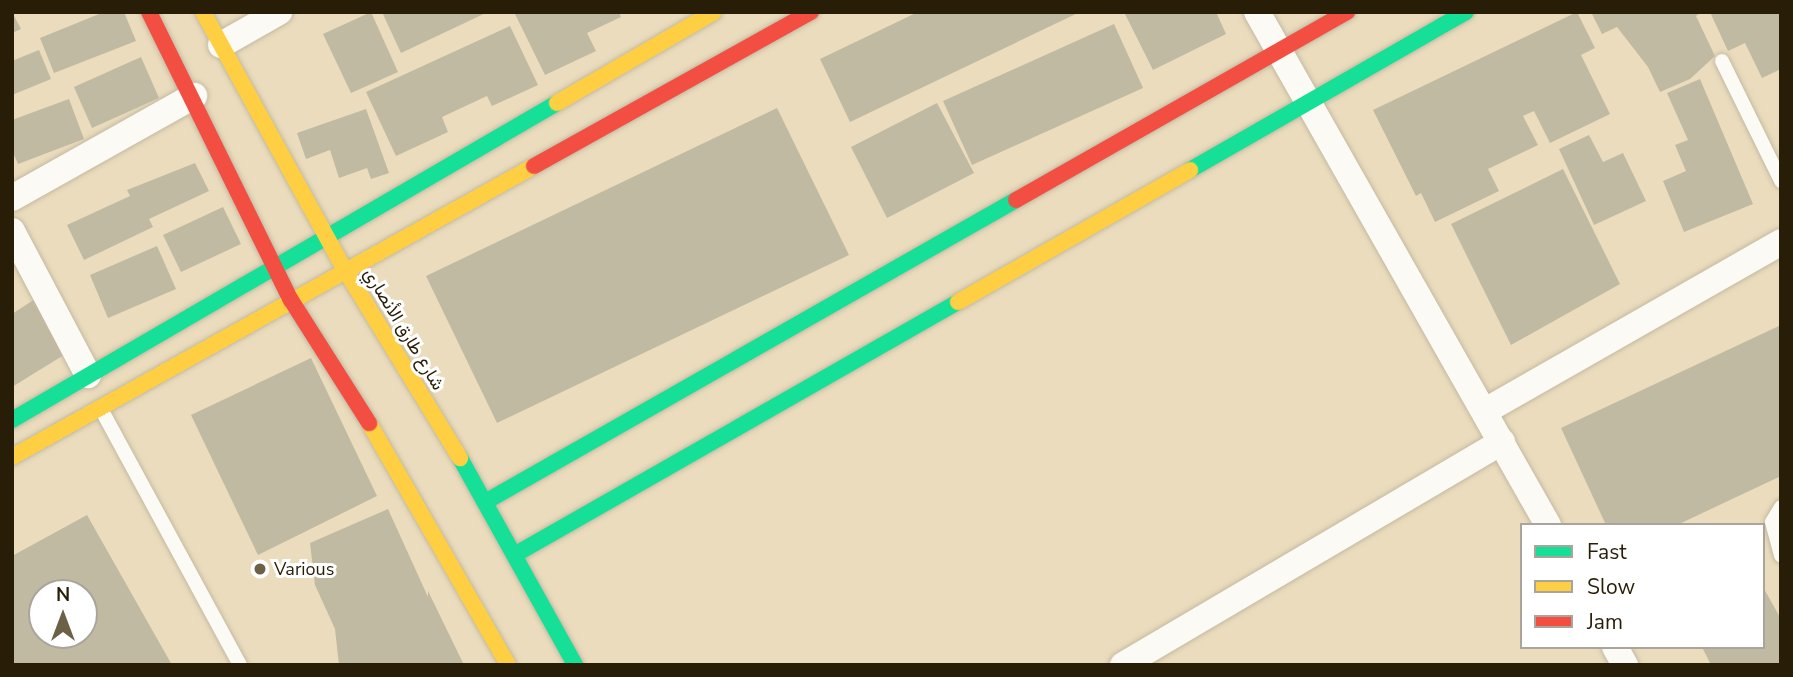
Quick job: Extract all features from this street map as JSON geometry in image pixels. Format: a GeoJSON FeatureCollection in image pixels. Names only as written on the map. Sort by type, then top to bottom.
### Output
{"type":"FeatureCollection","features":[{"type":"Feature","properties":{"kind":"street"},"geometry":{"type":"LineString","coordinates":[[149,12],[194,96],[291,300],[343,379],[508,665]]}},
{"type":"Feature","properties":{"kind":"street","name":"شارع طارق الأنصاري"},"geometry":{"type":"LineString","coordinates":[[203,12],[329,235],[344,268],[487,501],[575,665]]}},
{"type":"Feature","properties":{"kind":"street"},"geometry":{"type":"LineString","coordinates":[[12,457],[344,268],[811,12]]}},
{"type":"Feature","properties":{"kind":"street"},"geometry":{"type":"LineString","coordinates":[[1257,12],[1547,523]]}},
{"type":"Feature","properties":{"kind":"street"},"geometry":{"type":"LineString","coordinates":[[487,501],[1347,12]]}},
{"type":"Feature","properties":{"kind":"street"},"geometry":{"type":"LineString","coordinates":[[516,554],[1466,12]]}},
{"type":"Feature","properties":{"kind":"street"},"geometry":{"type":"LineString","coordinates":[[222,45],[276,13]]}},
{"type":"Feature","properties":{"kind":"street"},"geometry":{"type":"LineString","coordinates":[[12,420],[702,15]]}},
{"type":"Feature","properties":{"kind":"street"},"geometry":{"type":"LineString","coordinates":[[12,198],[194,96]]}},
{"type":"Feature","properties":{"kind":"street"},"geometry":{"type":"LineString","coordinates":[[12,231],[88,375]]}},
{"type":"Feature","properties":{"kind":"street"},"geometry":{"type":"LineString","coordinates":[[1485,411],[1781,242]]}},
{"type":"Feature","properties":{"kind":"street"},"geometry":{"type":"LineString","coordinates":[[1123,665],[1502,442]]}},
{"type":"Feature","properties":{"kind":"street"},"geometry":{"type":"LineString","coordinates":[[1616,649],[1625,665]]}},
{"type":"Feature","properties":{"kind":"lane"},"geometry":{"type":"LineString","coordinates":[[1722,61],[1781,181]]}},
{"type":"Feature","properties":{"kind":"lane"},"geometry":{"type":"LineString","coordinates":[[100,407],[240,665]]}},
{"type":"Feature","properties":{"kind":"lane"},"geometry":{"type":"LineString","coordinates":[[1781,508],[1772,522],[1781,556]]}},
{"type":"Feature","properties":{"kind":"building"},"geometry":{"type":"Polygon","coordinates":[[[12,12],[21,29],[12,33],[12,12]]]}},
{"type":"Feature","properties":{"kind":"building"},"geometry":{"type":"Polygon","coordinates":[[[104,12],[124,12],[136,41],[54,73],[40,38],[104,12]]]}},
{"type":"Feature","properties":{"kind":"building"},"geometry":{"type":"Polygon","coordinates":[[[371,12],[398,72],[351,93],[323,34],[371,12]]]}},
{"type":"Feature","properties":{"kind":"building"},"geometry":{"type":"Polygon","coordinates":[[[382,12],[488,12],[401,53],[382,12]]]}},
{"type":"Feature","properties":{"kind":"building"},"geometry":{"type":"Polygon","coordinates":[[[619,12],[621,17],[587,33],[596,51],[545,75],[515,14],[619,12]]]}},
{"type":"Feature","properties":{"kind":"building"},"geometry":{"type":"Polygon","coordinates":[[[918,12],[1080,12],[850,122],[820,59],[918,12]]]}},
{"type":"Feature","properties":{"kind":"building"},"geometry":{"type":"Polygon","coordinates":[[[1124,12],[1216,12],[1226,34],[1153,70],[1124,12]]]}},
{"type":"Feature","properties":{"kind":"building"},"geometry":{"type":"Polygon","coordinates":[[[1577,12],[1595,48],[1581,55],[1610,114],[1550,143],[1534,111],[1523,116],[1538,145],[1488,169],[1499,191],[1435,222],[1421,193],[1416,196],[1373,110],[1577,12]]]}},
{"type":"Feature","properties":{"kind":"building"},"geometry":{"type":"Polygon","coordinates":[[[1591,12],[1701,12],[1696,16],[1715,56],[1690,79],[1660,92],[1648,67],[1617,27],[1602,34],[1591,12]]]}},
{"type":"Feature","properties":{"kind":"building"},"geometry":{"type":"Polygon","coordinates":[[[1710,12],[1781,12],[1781,69],[1762,78],[1745,43],[1728,51],[1710,12]]]}},
{"type":"Feature","properties":{"kind":"building"},"geometry":{"type":"Polygon","coordinates":[[[1114,24],[1143,88],[972,165],[943,101],[1114,24]]]}},
{"type":"Feature","properties":{"kind":"building"},"geometry":{"type":"Polygon","coordinates":[[[510,26],[538,85],[492,106],[487,96],[442,117],[448,132],[396,156],[366,92],[510,26]]]}},
{"type":"Feature","properties":{"kind":"building"},"geometry":{"type":"Polygon","coordinates":[[[39,50],[51,79],[12,95],[12,61],[39,50]]]}},
{"type":"Feature","properties":{"kind":"building"},"geometry":{"type":"Polygon","coordinates":[[[141,57],[159,98],[92,128],[74,87],[141,57]]]}},
{"type":"Feature","properties":{"kind":"building"},"geometry":{"type":"Polygon","coordinates":[[[1700,79],[1753,204],[1684,232],[1663,181],[1686,171],[1675,145],[1688,140],[1667,93],[1700,79]]]}},
{"type":"Feature","properties":{"kind":"building"},"geometry":{"type":"Polygon","coordinates":[[[69,99],[84,139],[18,164],[12,150],[12,120],[69,99]]]}},
{"type":"Feature","properties":{"kind":"building"},"geometry":{"type":"Polygon","coordinates":[[[937,103],[974,173],[887,218],[851,147],[937,103]]]}},
{"type":"Feature","properties":{"kind":"building"},"geometry":{"type":"Polygon","coordinates":[[[777,108],[849,255],[497,423],[426,276],[777,108]]]}},
{"type":"Feature","properties":{"kind":"building"},"geometry":{"type":"Polygon","coordinates":[[[366,109],[389,173],[371,179],[367,168],[339,178],[330,150],[306,159],[297,133],[366,109]]]}},
{"type":"Feature","properties":{"kind":"building"},"geometry":{"type":"Polygon","coordinates":[[[1589,135],[1603,162],[1623,153],[1646,201],[1594,225],[1559,149],[1589,135]]]}},
{"type":"Feature","properties":{"kind":"building"},"geometry":{"type":"Polygon","coordinates":[[[195,163],[209,191],[149,219],[153,227],[84,260],[67,225],[130,196],[127,190],[195,163]]]}},
{"type":"Feature","properties":{"kind":"building"},"geometry":{"type":"Polygon","coordinates":[[[1563,169],[1620,284],[1511,345],[1451,224],[1563,169]]]}},
{"type":"Feature","properties":{"kind":"building"},"geometry":{"type":"Polygon","coordinates":[[[223,207],[241,244],[181,272],[163,235],[223,207]]]}},
{"type":"Feature","properties":{"kind":"building"},"geometry":{"type":"Polygon","coordinates":[[[157,246],[176,289],[108,318],[90,275],[157,246]]]}},
{"type":"Feature","properties":{"kind":"building"},"geometry":{"type":"Polygon","coordinates":[[[38,297],[72,350],[12,387],[12,314],[38,297]]]}},
{"type":"Feature","properties":{"kind":"building"},"geometry":{"type":"Polygon","coordinates":[[[1781,325],[1781,476],[1681,523],[1605,523],[1561,428],[1781,325]]]}},
{"type":"Feature","properties":{"kind":"building"},"geometry":{"type":"Polygon","coordinates":[[[311,358],[377,496],[258,555],[191,415],[311,358]]]}},
{"type":"Feature","properties":{"kind":"building"},"geometry":{"type":"Polygon","coordinates":[[[388,509],[428,597],[428,591],[464,665],[339,665],[335,629],[315,585],[310,543],[388,509]]]}},
{"type":"Feature","properties":{"kind":"building"},"geometry":{"type":"Polygon","coordinates":[[[87,515],[172,665],[12,665],[12,556],[87,515]]]}},
{"type":"Feature","properties":{"kind":"building"},"geometry":{"type":"Polygon","coordinates":[[[1765,591],[1781,619],[1781,665],[1711,665],[1703,649],[1765,649],[1765,591]]]}},
{"type":"Feature","properties":{"kind":"traffic: fast"},"geometry":{"type":"LineString","coordinates":[[1190,170],[1466,12]]}},
{"type":"Feature","properties":{"kind":"traffic: fast"},"geometry":{"type":"LineString","coordinates":[[12,420],[557,103]]}},
{"type":"Feature","properties":{"kind":"traffic: fast"},"geometry":{"type":"LineString","coordinates":[[487,501],[1016,200]]}},
{"type":"Feature","properties":{"kind":"traffic: fast"},"geometry":{"type":"LineString","coordinates":[[516,554],[958,302]]}},
{"type":"Feature","properties":{"kind":"traffic: fast"},"geometry":{"type":"LineString","coordinates":[[460,458],[575,665]]}},
{"type":"Feature","properties":{"kind":"traffic: slow"},"geometry":{"type":"LineString","coordinates":[[203,12],[344,268],[460,458]]}},
{"type":"Feature","properties":{"kind":"traffic: slow"},"geometry":{"type":"LineString","coordinates":[[557,103],[714,12]]}},
{"type":"Feature","properties":{"kind":"traffic: slow"},"geometry":{"type":"LineString","coordinates":[[12,457],[534,166]]}},
{"type":"Feature","properties":{"kind":"traffic: slow"},"geometry":{"type":"LineString","coordinates":[[958,302],[1190,170]]}},
{"type":"Feature","properties":{"kind":"traffic: slow"},"geometry":{"type":"LineString","coordinates":[[369,423],[508,665]]}},
{"type":"Feature","properties":{"kind":"traffic: jam"},"geometry":{"type":"LineString","coordinates":[[149,12],[291,300],[369,423]]}},
{"type":"Feature","properties":{"kind":"traffic: jam"},"geometry":{"type":"LineString","coordinates":[[534,166],[811,12]]}},
{"type":"Feature","properties":{"kind":"traffic: jam"},"geometry":{"type":"LineString","coordinates":[[1016,200],[1347,12]]}},
{"type":"Feature","properties":{"kind":"place","name":"Various"},"geometry":{"type":"Point","coordinates":[260,569]}}]}
